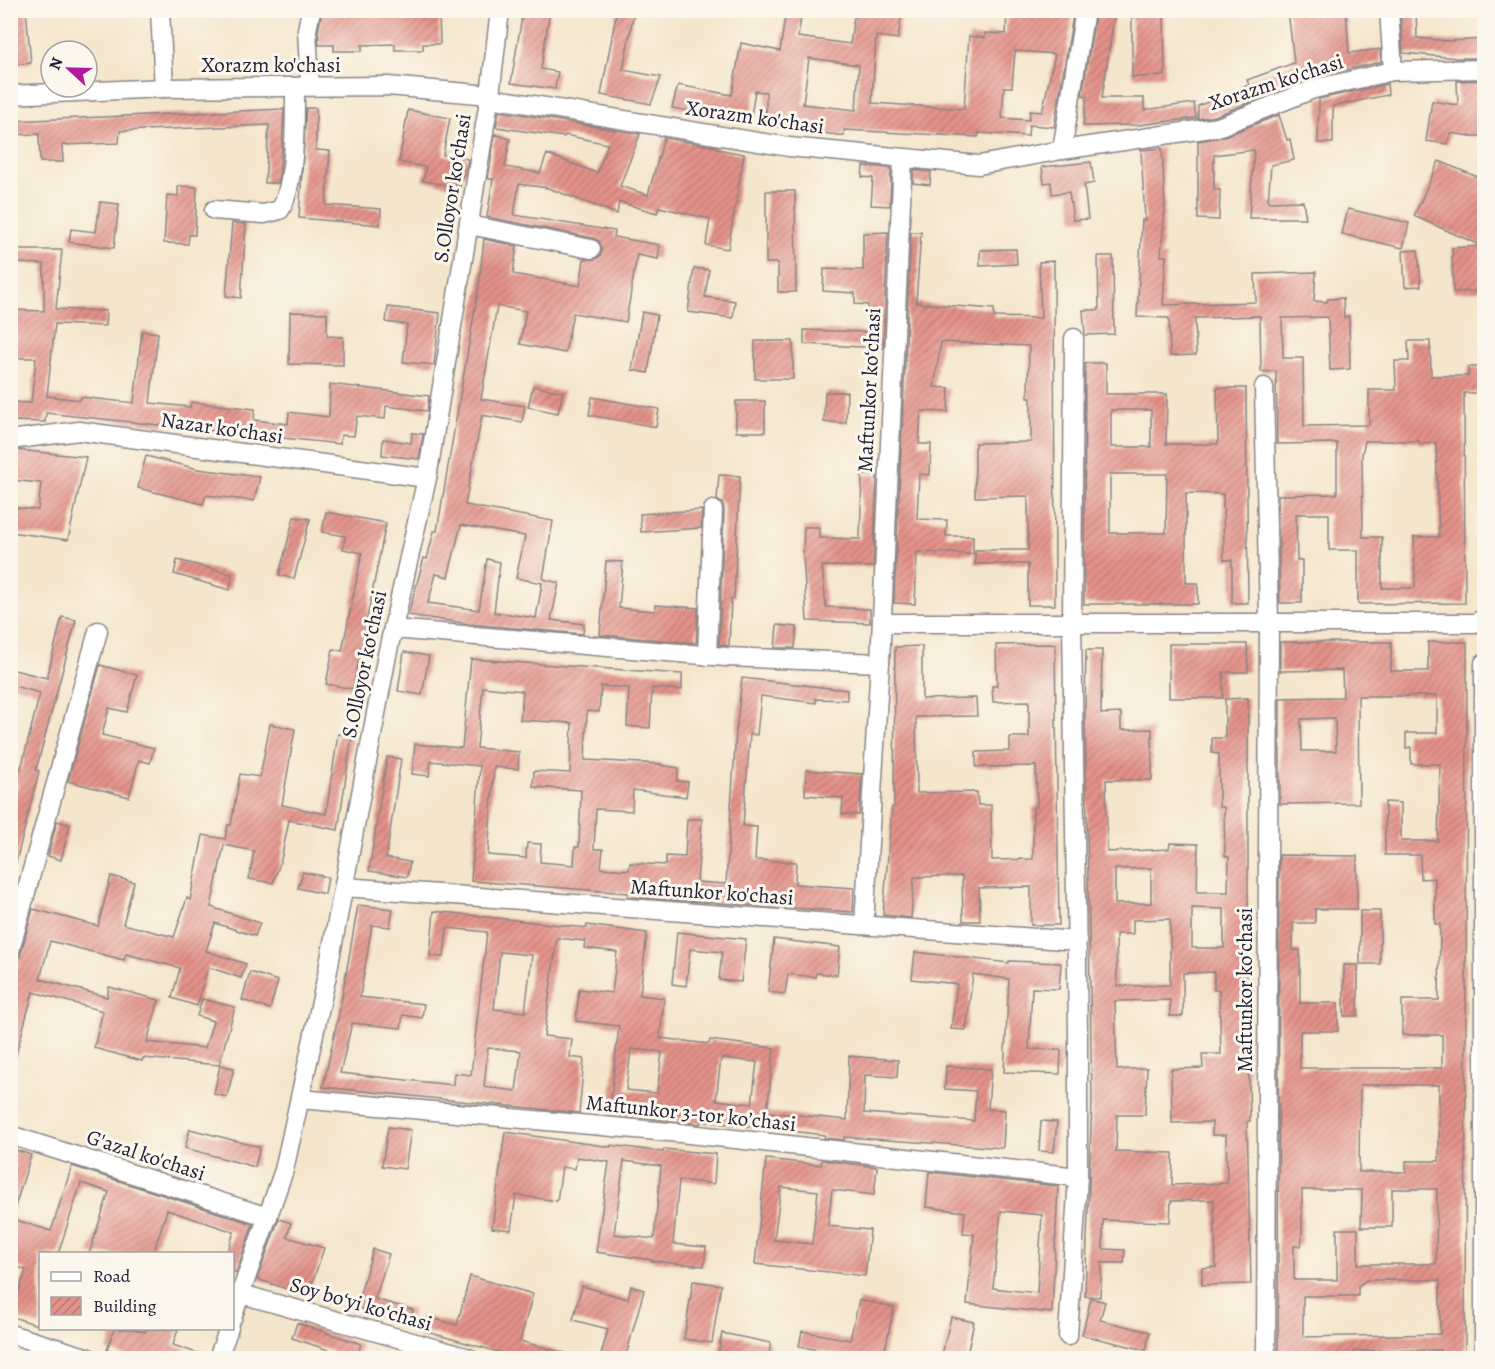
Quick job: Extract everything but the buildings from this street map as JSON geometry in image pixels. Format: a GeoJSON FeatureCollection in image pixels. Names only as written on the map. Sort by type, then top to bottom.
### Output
{"type":"FeatureCollection","features":[{"type":"Feature","properties":{"kind":"street"},"geometry":{"type":"LineString","coordinates":[[160,10],[164,88]]}},
{"type":"Feature","properties":{"kind":"street"},"geometry":{"type":"LineString","coordinates":[[214,210],[264,214],[280,210],[287,192],[311,10]]}},
{"type":"Feature","properties":{"kind":"street","name":"S.Olloyor koʻchasi"},"geometry":{"type":"LineString","coordinates":[[234,1312],[284,1170],[344,887],[393,629],[427,478],[490,95],[500,10]]}},
{"type":"Feature","properties":{"kind":"street"},"geometry":{"type":"LineString","coordinates":[[1062,150],[1085,10]]}},
{"type":"Feature","properties":{"kind":"street"},"geometry":{"type":"LineString","coordinates":[[1389,10],[1393,71]]}},
{"type":"Feature","properties":{"kind":"street","name":"Xorazm ko'chasi"},"geometry":{"type":"LineString","coordinates":[[10,95],[164,88],[388,86],[490,95],[497,99],[789,147],[978,165],[1218,127],[1314,90],[1393,71],[1485,69]]}},
{"type":"Feature","properties":{"kind":"street","name":"Maftunkor koʻchasi"},"geometry":{"type":"LineString","coordinates":[[864,925],[880,663],[903,158]]}},
{"type":"Feature","properties":{"kind":"street"},"geometry":{"type":"LineString","coordinates":[[469,225],[591,249]]}},
{"type":"Feature","properties":{"kind":"street"},"geometry":{"type":"LineString","coordinates":[[1068,1336],[1078,1177],[1072,623],[1074,338]]}},
{"type":"Feature","properties":{"kind":"street","name":"Maftunkor koʻchasi"},"geometry":{"type":"LineString","coordinates":[[1264,387],[1269,622],[1266,1359]]}},
{"type":"Feature","properties":{"kind":"street","name":"Nazar ko'chasi"},"geometry":{"type":"LineString","coordinates":[[10,440],[78,431],[427,478]]}},
{"type":"Feature","properties":{"kind":"street"},"geometry":{"type":"LineString","coordinates":[[707,656],[713,510]]}},
{"type":"Feature","properties":{"kind":"street"},"geometry":{"type":"LineString","coordinates":[[882,623],[1474,623],[1485,618]]}},
{"type":"Feature","properties":{"kind":"street"},"geometry":{"type":"LineString","coordinates":[[393,629],[707,656],[880,663]]}},
{"type":"Feature","properties":{"kind":"street"},"geometry":{"type":"LineString","coordinates":[[10,950],[98,631]]}},
{"type":"Feature","properties":{"kind":"street"},"geometry":{"type":"LineString","coordinates":[[1484,1359],[1485,663]]}},
{"type":"Feature","properties":{"kind":"street","name":"Maftunkor ko'chasi"},"geometry":{"type":"LineString","coordinates":[[344,887],[1077,941]]}},
{"type":"Feature","properties":{"kind":"street","name":"Maftunkor 3-tor koʼchasi"},"geometry":{"type":"LineString","coordinates":[[300,1099],[680,1133],[1078,1177]]}},
{"type":"Feature","properties":{"kind":"street","name":"G'azal ko'chasi"},"geometry":{"type":"LineString","coordinates":[[10,1135],[268,1217]]}},
{"type":"Feature","properties":{"kind":"street","name":"Soy boʻyi koʻchasi"},"geometry":{"type":"LineString","coordinates":[[240,1294],[469,1359]]}},
{"type":"Feature","properties":{"kind":"street"},"geometry":{"type":"LineString","coordinates":[[218,1359],[229,1330]]}},
{"type":"Feature","properties":{"kind":"street"},"geometry":{"type":"LineString","coordinates":[[10,1334],[88,1359]]}}]}
